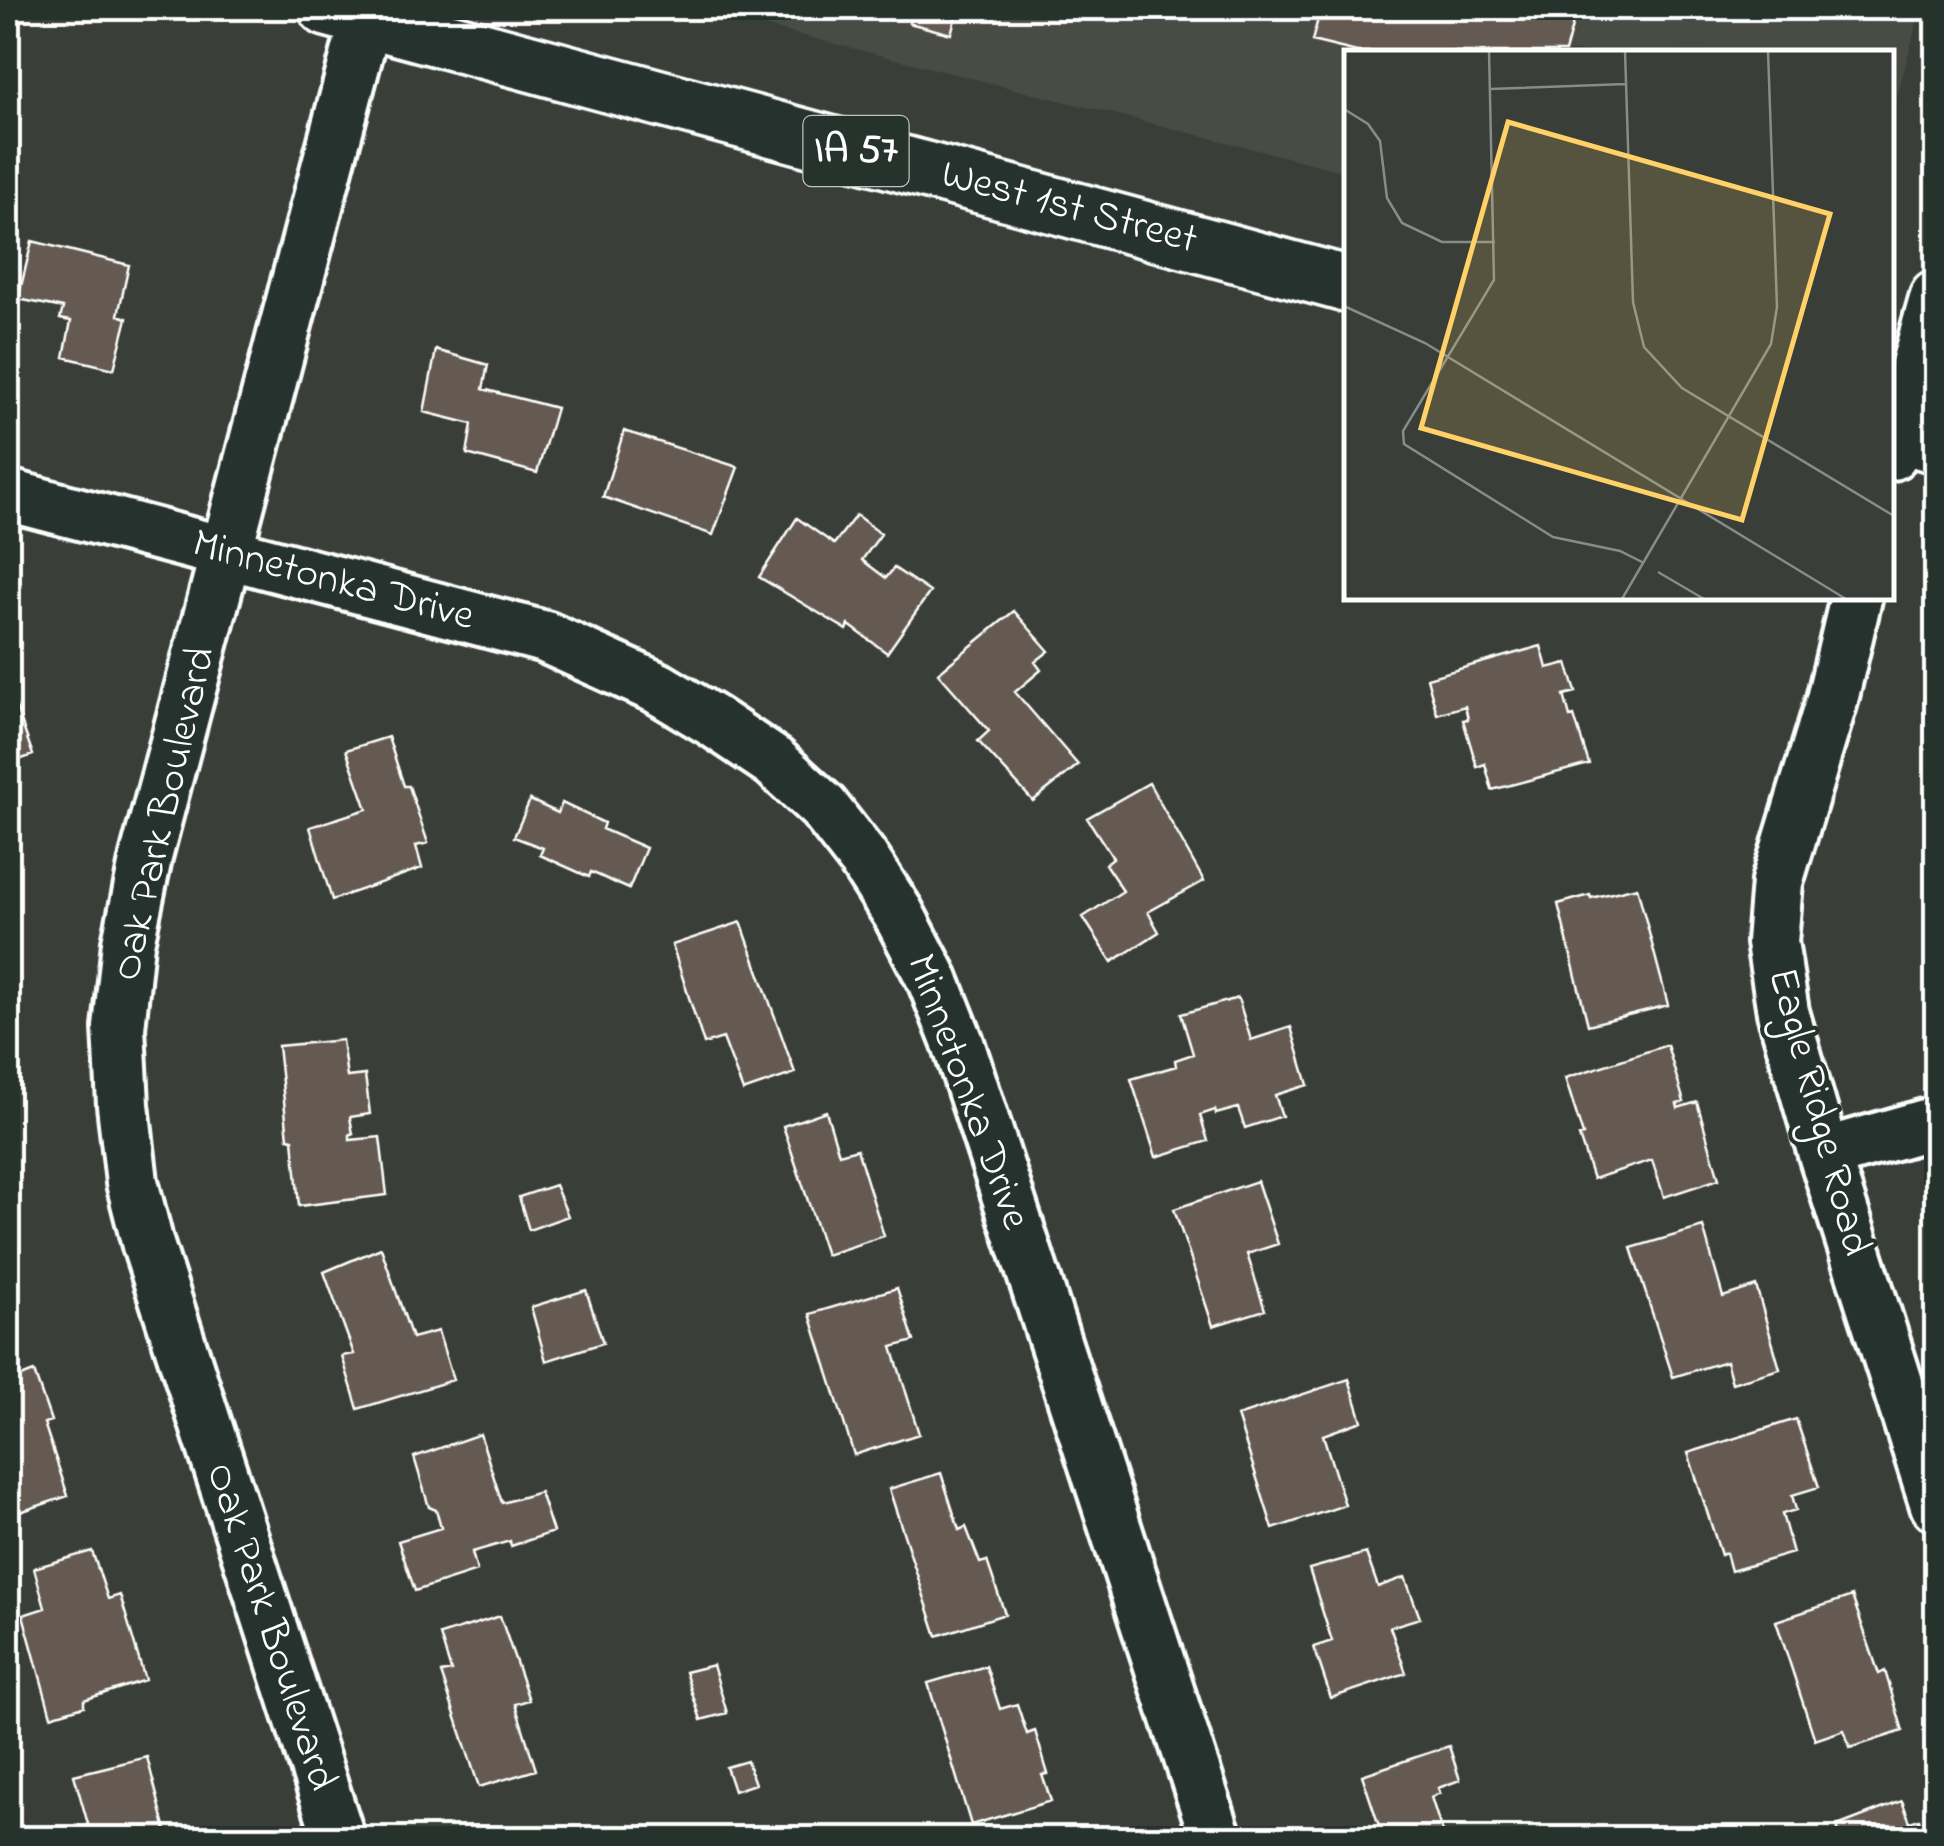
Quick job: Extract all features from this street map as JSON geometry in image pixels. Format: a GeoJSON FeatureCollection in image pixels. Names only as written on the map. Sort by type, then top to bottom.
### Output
{"type":"FeatureCollection","features":[{"type":"Feature","properties":{"kind":"main road","name":"West 1st Street"},"geometry":{"type":"LineString","coordinates":[[354,11],[1344,283]]}},
{"type":"Feature","properties":{"kind":"street","name":"Oak Park Boulevard"},"geometry":{"type":"LineString","coordinates":[[339,1838],[148,1245],[132,1182],[119,1028],[128,943],[146,856],[336,125],[354,11]]}},
{"type":"Feature","properties":{"kind":"street"},"geometry":{"type":"LineString","coordinates":[[1904,441],[1936,296]]}},
{"type":"Feature","properties":{"kind":"street","name":"Minnetonka Drive"},"geometry":{"type":"LineString","coordinates":[[8,495],[545,637],[643,681],[713,720],[774,762],[822,807],[862,856],[898,914],[933,980],[958,1042],[1216,1838]]}},
{"type":"Feature","properties":{"kind":"street","name":"Eagle Ridge Road"},"geometry":{"type":"LineString","coordinates":[[1856,600],[1832,700],[1777,882],[1772,942],[1783,1012],[1824,1154],[1936,1505]]}},
{"type":"Feature","properties":{"kind":"street"},"geometry":{"type":"LineString","coordinates":[[1824,1154],[1936,1122]]}},
{"type":"Feature","properties":{"kind":"shaded area"},"geometry":{"type":"Polygon","coordinates":[[[692,8],[1921,8],[1894,108],[1894,50],[1344,50],[1344,171],[692,8]]]}},
{"type":"Feature","properties":{"kind":"building"},"geometry":{"type":"Polygon","coordinates":[[[912,8],[958,8],[951,34],[909,23],[912,8]]]}},
{"type":"Feature","properties":{"kind":"building"},"geometry":{"type":"Polygon","coordinates":[[[1321,8],[1577,8],[1566,50],[1349,50],[1312,41],[1321,8]]]}},
{"type":"Feature","properties":{"kind":"building"},"geometry":{"type":"Polygon","coordinates":[[[32,241],[129,265],[118,315],[127,318],[114,369],[64,357],[71,321],[60,319],[63,308],[18,299],[32,241]]]}},
{"type":"Feature","properties":{"kind":"building"},"geometry":{"type":"Polygon","coordinates":[[[436,350],[488,365],[483,389],[556,408],[537,473],[467,454],[472,424],[424,412],[436,350]]]}},
{"type":"Feature","properties":{"kind":"building"},"geometry":{"type":"Polygon","coordinates":[[[624,431],[738,467],[713,535],[603,497],[624,431]]]}},
{"type":"Feature","properties":{"kind":"building"},"geometry":{"type":"Polygon","coordinates":[[[856,515],[881,534],[862,560],[886,578],[894,568],[930,592],[887,653],[849,625],[847,630],[759,577],[797,518],[834,544],[856,515]]]}},
{"type":"Feature","properties":{"kind":"building"},"geometry":{"type":"Polygon","coordinates":[[[1014,611],[1049,651],[1035,662],[1041,670],[1015,692],[1078,765],[1033,801],[978,741],[989,731],[938,673],[1014,611]]]}},
{"type":"Feature","properties":{"kind":"building"},"geometry":{"type":"Polygon","coordinates":[[[1541,646],[1547,668],[1567,663],[1576,692],[1564,695],[1589,764],[1492,790],[1485,764],[1477,767],[1463,720],[1468,719],[1465,706],[1437,714],[1427,678],[1541,646]]]}},
{"type":"Feature","properties":{"kind":"building"},"geometry":{"type":"Polygon","coordinates":[[[8,684],[33,755],[8,764],[8,684]]]}},
{"type":"Feature","properties":{"kind":"building"},"geometry":{"type":"Polygon","coordinates":[[[388,737],[428,843],[416,846],[422,868],[332,900],[310,827],[367,809],[346,750],[388,737]]]}},
{"type":"Feature","properties":{"kind":"building"},"geometry":{"type":"Polygon","coordinates":[[[1149,783],[1204,881],[1148,912],[1159,932],[1112,962],[1083,917],[1123,891],[1105,864],[1113,858],[1087,818],[1149,783]]]}},
{"type":"Feature","properties":{"kind":"building"},"geometry":{"type":"Polygon","coordinates":[[[530,800],[558,813],[562,803],[604,823],[602,829],[646,848],[629,889],[591,872],[589,877],[540,855],[543,848],[514,837],[530,800]]]}},
{"type":"Feature","properties":{"kind":"building"},"geometry":{"type":"Polygon","coordinates":[[[1637,887],[1668,1005],[1588,1025],[1558,904],[1637,887]]]}},
{"type":"Feature","properties":{"kind":"building"},"geometry":{"type":"Polygon","coordinates":[[[741,922],[795,1073],[743,1091],[723,1038],[704,1044],[672,945],[741,922]]]}},
{"type":"Feature","properties":{"kind":"building"},"geometry":{"type":"Polygon","coordinates":[[[1238,998],[1251,1040],[1291,1027],[1308,1085],[1275,1095],[1282,1116],[1245,1128],[1238,1108],[1200,1115],[1208,1141],[1156,1157],[1131,1079],[1176,1066],[1175,1060],[1193,1054],[1181,1014],[1238,998]]]}},
{"type":"Feature","properties":{"kind":"building"},"geometry":{"type":"Polygon","coordinates":[[[342,1040],[347,1077],[365,1075],[370,1114],[350,1117],[350,1140],[380,1137],[387,1195],[299,1206],[278,1046],[342,1040]]]}},
{"type":"Feature","properties":{"kind":"building"},"geometry":{"type":"Polygon","coordinates":[[[1667,1045],[1684,1102],[1677,1104],[1678,1108],[1697,1102],[1719,1179],[1664,1197],[1652,1160],[1593,1179],[1565,1078],[1667,1045]]]}},
{"type":"Feature","properties":{"kind":"building"},"geometry":{"type":"Polygon","coordinates":[[[826,1111],[839,1154],[857,1149],[884,1236],[826,1255],[783,1126],[826,1111]]]}},
{"type":"Feature","properties":{"kind":"building"},"geometry":{"type":"Polygon","coordinates":[[[1257,1181],[1278,1244],[1247,1254],[1265,1310],[1213,1326],[1174,1209],[1257,1181]]]}},
{"type":"Feature","properties":{"kind":"building"},"geometry":{"type":"Polygon","coordinates":[[[555,1185],[568,1216],[529,1230],[519,1197],[555,1185]]]}},
{"type":"Feature","properties":{"kind":"building"},"geometry":{"type":"Polygon","coordinates":[[[1703,1227],[1723,1297],[1756,1286],[1780,1369],[1732,1383],[1726,1361],[1673,1377],[1631,1248],[1703,1227]]]}},
{"type":"Feature","properties":{"kind":"building"},"geometry":{"type":"Polygon","coordinates":[[[8,1242],[20,1293],[8,1295],[8,1242]]]}},
{"type":"Feature","properties":{"kind":"building"},"geometry":{"type":"Polygon","coordinates":[[[381,1248],[412,1338],[438,1331],[453,1380],[358,1409],[342,1356],[354,1354],[324,1272],[381,1248]]]}},
{"type":"Feature","properties":{"kind":"building"},"geometry":{"type":"Polygon","coordinates":[[[897,1288],[914,1341],[892,1347],[919,1434],[854,1455],[810,1314],[897,1288]]]}},
{"type":"Feature","properties":{"kind":"building"},"geometry":{"type":"Polygon","coordinates":[[[586,1290],[603,1343],[546,1361],[531,1307],[586,1290]]]}},
{"type":"Feature","properties":{"kind":"building"},"geometry":{"type":"Polygon","coordinates":[[[34,1372],[51,1421],[44,1423],[68,1496],[8,1516],[8,1382],[34,1372]]]}},
{"type":"Feature","properties":{"kind":"building"},"geometry":{"type":"Polygon","coordinates":[[[1349,1379],[1362,1421],[1323,1435],[1345,1505],[1273,1529],[1237,1416],[1349,1379]]]}},
{"type":"Feature","properties":{"kind":"building"},"geometry":{"type":"Polygon","coordinates":[[[1796,1419],[1819,1487],[1792,1495],[1796,1510],[1782,1514],[1793,1553],[1731,1571],[1726,1553],[1721,1555],[1688,1453],[1796,1419]]]}},
{"type":"Feature","properties":{"kind":"building"},"geometry":{"type":"Polygon","coordinates":[[[480,1434],[502,1503],[540,1492],[553,1532],[511,1546],[510,1541],[472,1552],[477,1571],[415,1591],[398,1541],[441,1528],[436,1510],[429,1507],[414,1457],[480,1434]]]}},
{"type":"Feature","properties":{"kind":"building"},"geometry":{"type":"Polygon","coordinates":[[[941,1473],[959,1530],[966,1527],[980,1563],[987,1561],[1005,1614],[937,1636],[889,1489],[941,1473]]]}},
{"type":"Feature","properties":{"kind":"building"},"geometry":{"type":"Polygon","coordinates":[[[92,1551],[108,1599],[120,1595],[145,1680],[84,1700],[84,1706],[51,1716],[23,1615],[45,1608],[34,1568],[92,1551]]]}},
{"type":"Feature","properties":{"kind":"building"},"geometry":{"type":"Polygon","coordinates":[[[1366,1553],[1378,1587],[1405,1577],[1420,1618],[1390,1627],[1406,1673],[1331,1698],[1314,1647],[1332,1641],[1309,1569],[1366,1553]]]}},
{"type":"Feature","properties":{"kind":"building"},"geometry":{"type":"Polygon","coordinates":[[[1852,1596],[1879,1674],[1885,1671],[1903,1731],[1850,1748],[1844,1730],[1815,1740],[1776,1621],[1852,1596]]]}},
{"type":"Feature","properties":{"kind":"building"},"geometry":{"type":"Polygon","coordinates":[[[500,1616],[529,1700],[515,1704],[536,1770],[479,1787],[441,1673],[451,1671],[440,1635],[500,1616]]]}},
{"type":"Feature","properties":{"kind":"building"},"geometry":{"type":"Polygon","coordinates":[[[713,1665],[727,1713],[701,1720],[685,1672],[713,1665]]]}},
{"type":"Feature","properties":{"kind":"building"},"geometry":{"type":"Polygon","coordinates":[[[986,1666],[1000,1709],[1017,1704],[1027,1734],[1035,1731],[1048,1774],[1042,1775],[1051,1801],[971,1825],[928,1683],[986,1666]]]}},
{"type":"Feature","properties":{"kind":"building"},"geometry":{"type":"Polygon","coordinates":[[[1449,1746],[1460,1780],[1438,1788],[1440,1793],[1431,1797],[1444,1838],[1383,1838],[1362,1775],[1449,1746]]]}},
{"type":"Feature","properties":{"kind":"building"},"geometry":{"type":"Polygon","coordinates":[[[147,1757],[168,1838],[92,1838],[74,1775],[147,1757]]]}},
{"type":"Feature","properties":{"kind":"building"},"geometry":{"type":"Polygon","coordinates":[[[747,1761],[755,1784],[734,1791],[726,1767],[747,1761]]]}},
{"type":"Feature","properties":{"kind":"building"},"geometry":{"type":"Polygon","coordinates":[[[1902,1801],[1910,1822],[1919,1819],[1925,1838],[1841,1838],[1837,1826],[1902,1801]]]}}]}
